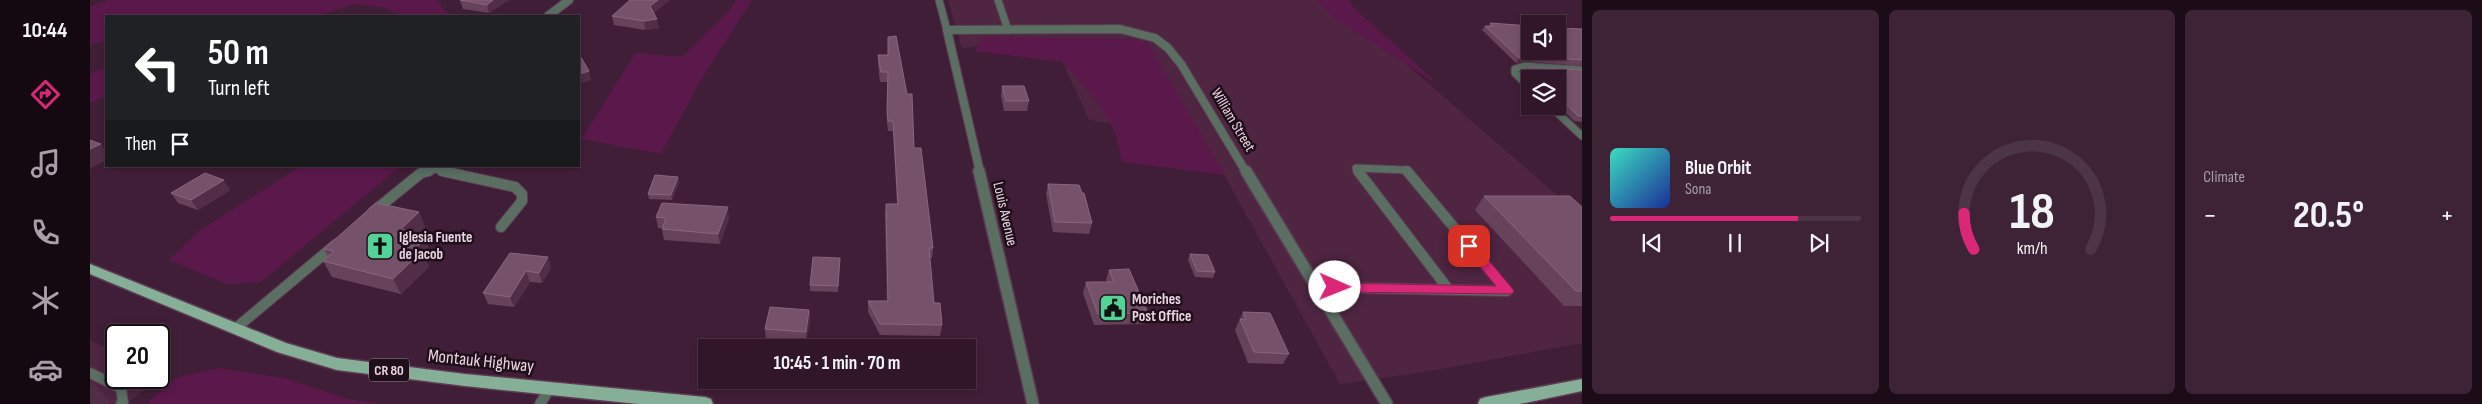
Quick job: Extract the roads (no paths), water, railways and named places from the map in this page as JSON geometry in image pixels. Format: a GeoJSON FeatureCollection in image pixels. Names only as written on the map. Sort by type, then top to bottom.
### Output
{"type":"FeatureCollection","features":[{"type":"Feature","properties":{"kind":"main road","name":"Montauk Highway"},"geometry":{"type":"LineString","coordinates":[[90,269],[282,348],[338,364],[705,404]]}},
{"type":"Feature","properties":{"kind":"main road"},"geometry":{"type":"LineString","coordinates":[[1486,404],[1582,385]]}},
{"type":"Feature","properties":{"kind":"street"},"geometry":{"type":"LineString","coordinates":[[549,15],[569,0]]}},
{"type":"Feature","properties":{"kind":"street","name":"William Street"},"geometry":{"type":"LineString","coordinates":[[947,30],[1120,29],[1139,31],[1165,43],[1181,64],[1387,404]]}},
{"type":"Feature","properties":{"kind":"street","name":"Louis Avenue"},"geometry":{"type":"LineString","coordinates":[[947,30],[1033,404]]}},
{"type":"Feature","properties":{"kind":"lane"},"geometry":{"type":"LineString","coordinates":[[939,0],[947,30]]}},
{"type":"Feature","properties":{"kind":"lane"},"geometry":{"type":"LineString","coordinates":[[998,0],[1008,30]]}},
{"type":"Feature","properties":{"kind":"lane"},"geometry":{"type":"LineString","coordinates":[[1521,79],[1515,73],[1515,70],[1525,66],[1582,70]]}},
{"type":"Feature","properties":{"kind":"lane"},"geometry":{"type":"LineString","coordinates":[[1560,115],[1582,136]]}},
{"type":"Feature","properties":{"kind":"lane"},"geometry":{"type":"LineString","coordinates":[[1316,287],[1449,290],[1507,291],[1406,170],[1356,168],[1449,290]]}},
{"type":"Feature","properties":{"kind":"lane"},"geometry":{"type":"LineString","coordinates":[[363,221],[421,173],[436,169],[515,187],[522,194],[522,201],[501,227]]}},
{"type":"Feature","properties":{"kind":"lane"},"geometry":{"type":"LineString","coordinates":[[236,328],[341,240]]}},
{"type":"Feature","properties":{"kind":"lane"},"geometry":{"type":"LineString","coordinates":[[90,373],[121,388],[123,402],[121,404]]}},
{"type":"Feature","properties":{"kind":"lane"},"geometry":{"type":"LineString","coordinates":[[540,404],[550,388]]}},
{"type":"Feature","properties":{"kind":"place","name":"Iglesia Fuente de Jacob"},"geometry":{"type":"Point","coordinates":[380,246]}},
{"type":"Feature","properties":{"kind":"place","name":"Moriches Post Office"},"geometry":{"type":"Point","coordinates":[1113,308]}}]}
